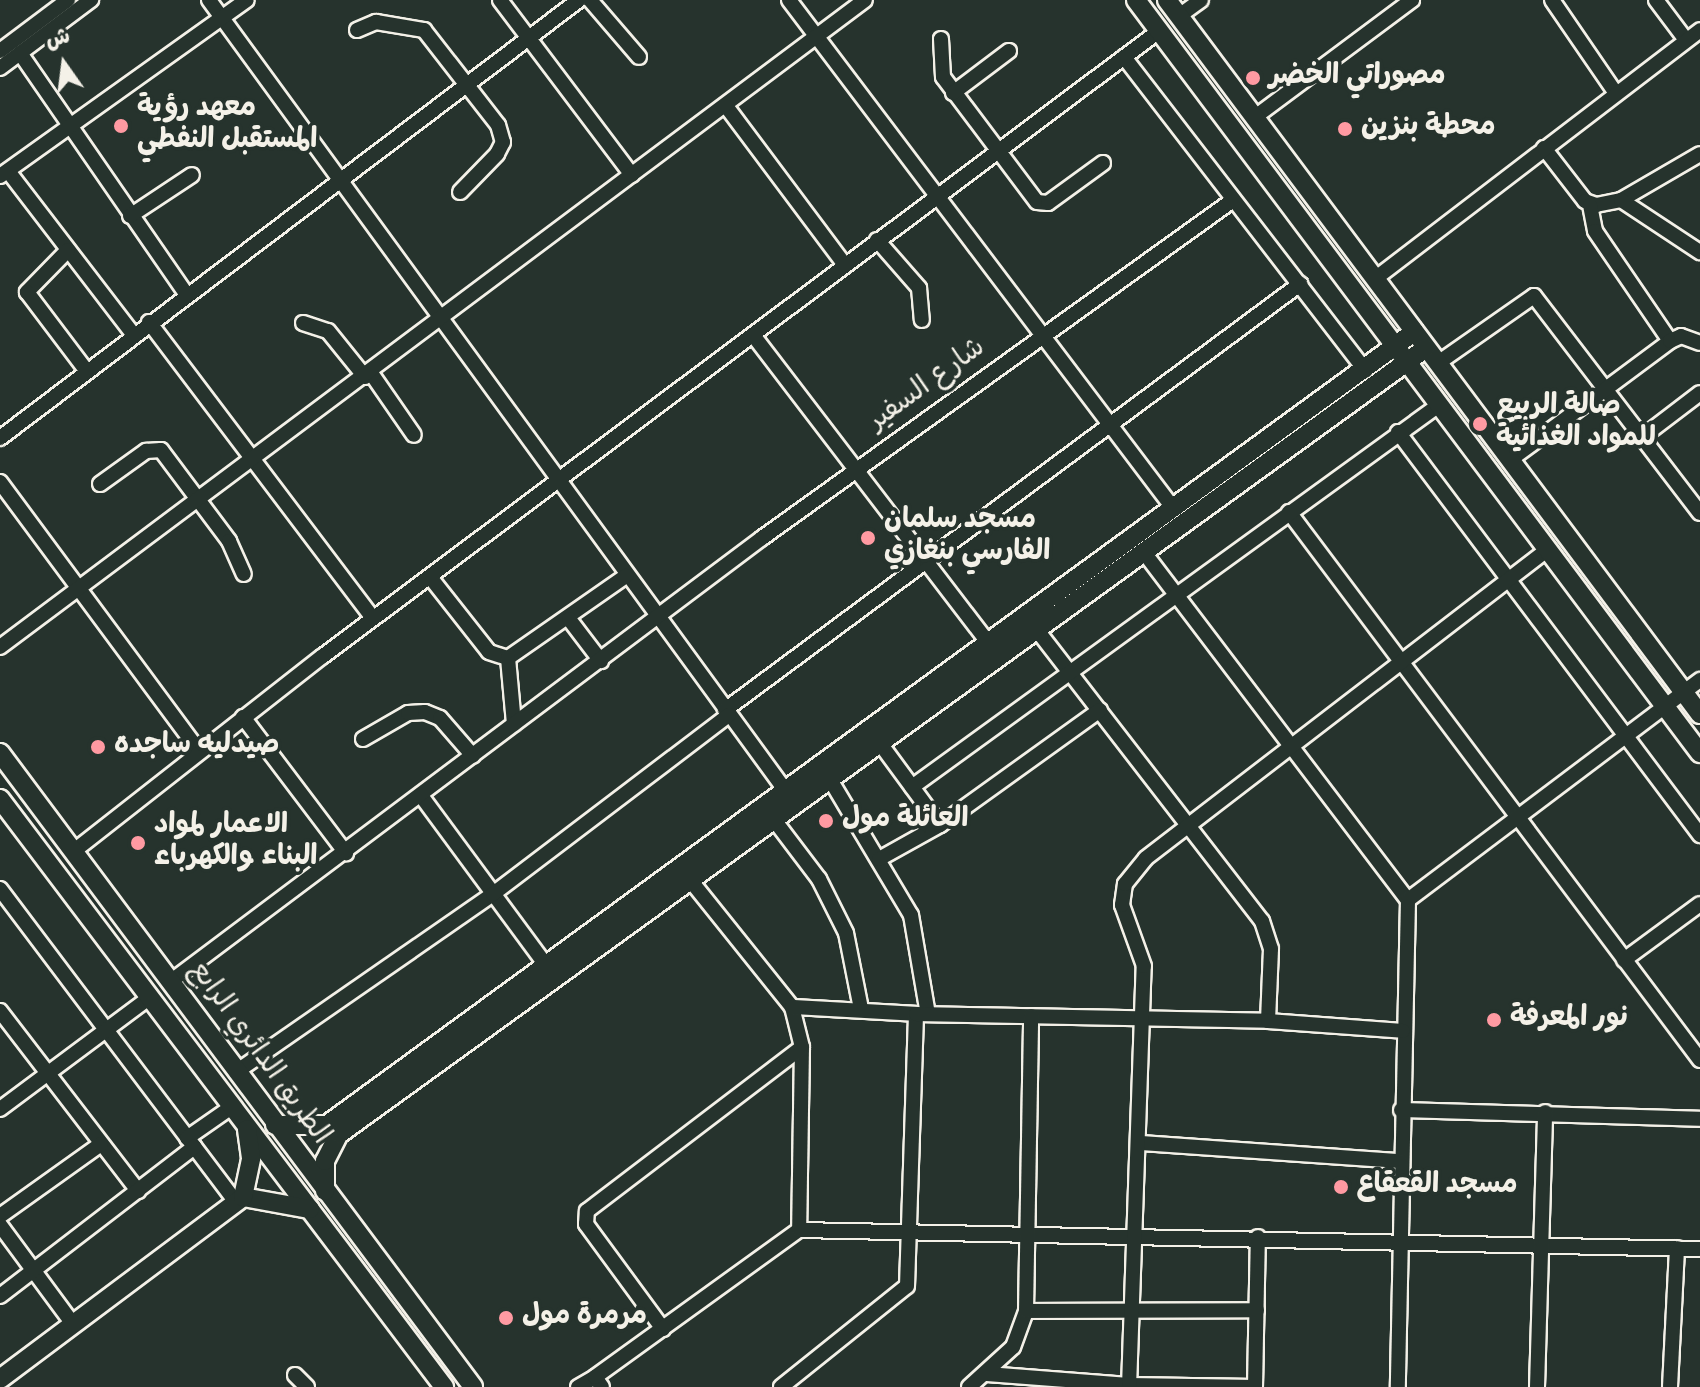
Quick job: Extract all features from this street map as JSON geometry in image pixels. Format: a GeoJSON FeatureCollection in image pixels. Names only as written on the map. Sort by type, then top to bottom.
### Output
{"type":"FeatureCollection","features":[{"type":"Feature","properties":{"kind":"main road"},"geometry":{"type":"LineString","coordinates":[[1136,0],[1700,753]]}},
{"type":"Feature","properties":{"kind":"main road"},"geometry":{"type":"LineString","coordinates":[[1167,0],[1700,714]]}},
{"type":"Feature","properties":{"kind":"main road"},"geometry":{"type":"LineString","coordinates":[[325,1191],[325,1161],[339,1134],[882,746],[1257,472],[1372,373],[1372,318]]}},
{"type":"Feature","properties":{"kind":"main road"},"geometry":{"type":"LineString","coordinates":[[1400,355],[1414,332]]}},
{"type":"Feature","properties":{"kind":"main road"},"geometry":{"type":"LineString","coordinates":[[275,1125],[327,1125],[1245,456],[1400,355],[1426,348]]}},
{"type":"Feature","properties":{"kind":"main road"},"geometry":{"type":"LineString","coordinates":[[1372,373],[1421,381]]}},
{"type":"Feature","properties":{"kind":"main road"},"geometry":{"type":"LineString","coordinates":[[1245,456],[1257,472]]}},
{"type":"Feature","properties":{"kind":"main road"},"geometry":{"type":"LineString","coordinates":[[907,701],[920,717]]}},
{"type":"Feature","properties":{"kind":"main road","name":"الطريق الدائري الرابع"},"geometry":{"type":"LineString","coordinates":[[0,753],[473,1387]]}},
{"type":"Feature","properties":{"kind":"main road","name":"الطريق الدائري الرابع"},"geometry":{"type":"LineString","coordinates":[[0,799],[444,1387]]}},
{"type":"Feature","properties":{"kind":"main road"},"geometry":{"type":"LineString","coordinates":[[0,1379],[240,1199],[251,1158],[238,1113]]}},
{"type":"Feature","properties":{"kind":"main road"},"geometry":{"type":"LineString","coordinates":[[240,1199],[310,1209]]}},
{"type":"Feature","properties":{"kind":"street"},"geometry":{"type":"LineString","coordinates":[[0,51],[68,0]]}},
{"type":"Feature","properties":{"kind":"street"},"geometry":{"type":"LineString","coordinates":[[0,68],[91,0]]}},
{"type":"Feature","properties":{"kind":"street"},"geometry":{"type":"LineString","coordinates":[[209,0],[561,478],[626,576],[796,806]]}},
{"type":"Feature","properties":{"kind":"street"},"geometry":{"type":"LineString","coordinates":[[133,334],[4,174],[247,0]]}},
{"type":"Feature","properties":{"kind":"street"},"geometry":{"type":"LineString","coordinates":[[500,0],[632,175]]}},
{"type":"Feature","properties":{"kind":"street"},"geometry":{"type":"LineString","coordinates":[[0,438],[338,178],[579,0]]}},
{"type":"Feature","properties":{"kind":"street"},"geometry":{"type":"LineString","coordinates":[[590,0],[639,57]]}},
{"type":"Feature","properties":{"kind":"street"},"geometry":{"type":"LineString","coordinates":[[789,0],[1173,508]]}},
{"type":"Feature","properties":{"kind":"street"},"geometry":{"type":"LineString","coordinates":[[0,647],[198,497],[368,375],[865,0]]}},
{"type":"Feature","properties":{"kind":"street"},"geometry":{"type":"LineString","coordinates":[[1179,16],[1201,0]]}},
{"type":"Feature","properties":{"kind":"street"},"geometry":{"type":"LineString","coordinates":[[1255,117],[1412,0]]}},
{"type":"Feature","properties":{"kind":"street"},"geometry":{"type":"LineString","coordinates":[[1552,0],[1615,92]]}},
{"type":"Feature","properties":{"kind":"street"},"geometry":{"type":"LineString","coordinates":[[1656,0],[1686,40]]}},
{"type":"Feature","properties":{"kind":"street"},"geometry":{"type":"LineString","coordinates":[[357,30],[376,22],[424,30],[498,125],[503,142],[460,192]]}},
{"type":"Feature","properties":{"kind":"street"},"geometry":{"type":"LineString","coordinates":[[1376,278],[1615,92],[1700,30]]}},
{"type":"Feature","properties":{"kind":"street"},"geometry":{"type":"LineString","coordinates":[[74,851],[198,750],[1159,31]]}},
{"type":"Feature","properties":{"kind":"street"},"geometry":{"type":"LineString","coordinates":[[941,39],[943,77],[1043,205],[1103,163]]}},
{"type":"Feature","properties":{"kind":"street"},"geometry":{"type":"LineString","coordinates":[[953,93],[1009,51]]}},
{"type":"Feature","properties":{"kind":"street"},"geometry":{"type":"LineString","coordinates":[[20,53],[187,295]]}},
{"type":"Feature","properties":{"kind":"street"},"geometry":{"type":"LineString","coordinates":[[1124,57],[1233,200],[1372,373]]}},
{"type":"Feature","properties":{"kind":"street"},"geometry":{"type":"LineString","coordinates":[[726,106],[845,265]]}},
{"type":"Feature","properties":{"kind":"street"},"geometry":{"type":"LineString","coordinates":[[1544,148],[1590,205],[1595,231],[1670,341]]}},
{"type":"Feature","properties":{"kind":"street"},"geometry":{"type":"LineString","coordinates":[[1590,205],[1621,200],[1700,154]]}},
{"type":"Feature","properties":{"kind":"street"},"geometry":{"type":"LineString","coordinates":[[130,216],[192,175]]}},
{"type":"Feature","properties":{"kind":"street","name":"شارع السفير"},"geometry":{"type":"LineString","coordinates":[[170,982],[858,469],[1233,200]]}},
{"type":"Feature","properties":{"kind":"street"},"geometry":{"type":"LineString","coordinates":[[1621,200],[1700,252]]}},
{"type":"Feature","properties":{"kind":"street"},"geometry":{"type":"LineString","coordinates":[[877,240],[919,288],[922,320]]}},
{"type":"Feature","properties":{"kind":"street"},"geometry":{"type":"LineString","coordinates":[[68,250],[27,292],[86,370]]}},
{"type":"Feature","properties":{"kind":"street"},"geometry":{"type":"LineString","coordinates":[[236,1072],[493,894],[727,713],[1300,284]]}},
{"type":"Feature","properties":{"kind":"street"},"geometry":{"type":"LineString","coordinates":[[1438,363],[1534,296],[1700,513]]}},
{"type":"Feature","properties":{"kind":"street"},"geometry":{"type":"LineString","coordinates":[[149,322],[373,618]]}},
{"type":"Feature","properties":{"kind":"street"},"geometry":{"type":"LineString","coordinates":[[303,323],[328,331],[368,375],[414,435]]}},
{"type":"Feature","properties":{"kind":"street"},"geometry":{"type":"LineString","coordinates":[[753,335],[1000,657]]}},
{"type":"Feature","properties":{"kind":"street"},"geometry":{"type":"LineString","coordinates":[[1510,460],[1670,341],[1681,336],[1700,343]]}},
{"type":"Feature","properties":{"kind":"street"},"geometry":{"type":"LineString","coordinates":[[1641,438],[1700,393]]}},
{"type":"Feature","properties":{"kind":"street"},"geometry":{"type":"LineString","coordinates":[[912,787],[1439,405]]}},
{"type":"Feature","properties":{"kind":"street"},"geometry":{"type":"LineString","coordinates":[[1398,432],[1700,835]]}},
{"type":"Feature","properties":{"kind":"street"},"geometry":{"type":"LineString","coordinates":[[100,484],[156,448],[198,497],[244,574]]}},
{"type":"Feature","properties":{"kind":"street"},"geometry":{"type":"LineString","coordinates":[[0,482],[198,750]]}},
{"type":"Feature","properties":{"kind":"street"},"geometry":{"type":"LineString","coordinates":[[1289,512],[1700,1060]]}},
{"type":"Feature","properties":{"kind":"street"},"geometry":{"type":"LineString","coordinates":[[1129,1386],[1141,1143],[1143,954],[1122,894],[1146,858],[1547,550]]}},
{"type":"Feature","properties":{"kind":"street"},"geometry":{"type":"LineString","coordinates":[[1146,555],[1408,900],[1398,1242],[1398,1387]]}},
{"type":"Feature","properties":{"kind":"street"},"geometry":{"type":"LineString","coordinates":[[508,658],[569,619],[626,576]]}},
{"type":"Feature","properties":{"kind":"street"},"geometry":{"type":"LineString","coordinates":[[430,577],[489,652],[508,658]]}},
{"type":"Feature","properties":{"kind":"street"},"geometry":{"type":"LineString","coordinates":[[569,619],[601,661]]}},
{"type":"Feature","properties":{"kind":"street"},"geometry":{"type":"LineString","coordinates":[[1037,630],[1189,824],[1268,934],[1268,1021]]}},
{"type":"Feature","properties":{"kind":"street"},"geometry":{"type":"LineString","coordinates":[[508,658],[514,724]]}},
{"type":"Feature","properties":{"kind":"street"},"geometry":{"type":"LineString","coordinates":[[1408,900],[1700,680]]}},
{"type":"Feature","properties":{"kind":"street"},"geometry":{"type":"LineString","coordinates":[[879,859],[940,825],[1100,710]]}},
{"type":"Feature","properties":{"kind":"street"},"geometry":{"type":"LineString","coordinates":[[363,739],[408,713],[425,712],[440,718],[473,756]]}},
{"type":"Feature","properties":{"kind":"street"},"geometry":{"type":"LineString","coordinates":[[243,717],[346,853]]}},
{"type":"Feature","properties":{"kind":"street"},"geometry":{"type":"LineString","coordinates":[[882,746],[940,825]]}},
{"type":"Feature","properties":{"kind":"street"},"geometry":{"type":"LineString","coordinates":[[781,1387],[903,1291],[909,1280],[922,1014],[911,915],[831,781]]}},
{"type":"Feature","properties":{"kind":"street"},"geometry":{"type":"LineString","coordinates":[[422,797],[545,964]]}},
{"type":"Feature","properties":{"kind":"street"},"geometry":{"type":"LineString","coordinates":[[775,821],[819,879],[846,933],[861,1009]]}},
{"type":"Feature","properties":{"kind":"street"},"geometry":{"type":"LineString","coordinates":[[691,881],[792,1007],[802,1047],[799,1230]]}},
{"type":"Feature","properties":{"kind":"street"},"geometry":{"type":"LineString","coordinates":[[0,889],[190,1143],[240,1199]]}},
{"type":"Feature","properties":{"kind":"street"},"geometry":{"type":"LineString","coordinates":[[1624,960],[1700,904]]}},
{"type":"Feature","properties":{"kind":"street"},"geometry":{"type":"LineString","coordinates":[[0,1109],[150,997]]}},
{"type":"Feature","properties":{"kind":"street"},"geometry":{"type":"LineString","coordinates":[[792,1007],[922,1014],[1268,1021],[1403,1031]]}},
{"type":"Feature","properties":{"kind":"street"},"geometry":{"type":"LineString","coordinates":[[969,1387],[987,1374],[1016,1342],[1026,1311],[1031,1016]]}},
{"type":"Feature","properties":{"kind":"street"},"geometry":{"type":"LineString","coordinates":[[3,1020],[48,1073],[138,1191]]}},
{"type":"Feature","properties":{"kind":"street"},"geometry":{"type":"LineString","coordinates":[[663,1329],[586,1224],[587,1211],[802,1047]]}},
{"type":"Feature","properties":{"kind":"street"},"geometry":{"type":"LineString","coordinates":[[1401,1110],[1700,1119]]}},
{"type":"Feature","properties":{"kind":"street"},"geometry":{"type":"LineString","coordinates":[[1537,1387],[1545,1112]]}},
{"type":"Feature","properties":{"kind":"street"},"geometry":{"type":"LineString","coordinates":[[0,1296],[138,1191],[190,1143],[238,1113]]}},
{"type":"Feature","properties":{"kind":"street"},"geometry":{"type":"LineString","coordinates":[[1141,1143],[1400,1161]]}},
{"type":"Feature","properties":{"kind":"street"},"geometry":{"type":"LineString","coordinates":[[0,1216],[101,1144]]}},
{"type":"Feature","properties":{"kind":"street"},"geometry":{"type":"LineString","coordinates":[[0,1225],[73,1324]]}},
{"type":"Feature","properties":{"kind":"street"},"geometry":{"type":"LineString","coordinates":[[578,1387],[599,1382],[663,1329],[799,1230],[909,1236],[1543,1242],[1700,1249]]}},
{"type":"Feature","properties":{"kind":"street"},"geometry":{"type":"LineString","coordinates":[[987,1374],[1129,1386],[1255,1387],[1258,1237]]}},
{"type":"Feature","properties":{"kind":"street"},"geometry":{"type":"LineString","coordinates":[[1670,1387],[1677,1248]]}},
{"type":"Feature","properties":{"kind":"street"},"geometry":{"type":"LineString","coordinates":[[1026,1311],[1131,1314],[1257,1310]]}},
{"type":"Feature","properties":{"kind":"street"},"geometry":{"type":"LineString","coordinates":[[295,1375],[307,1387]]}},
{"type":"Feature","properties":{"kind":"place","name":"مصوراتي الخضر"},"geometry":{"type":"Point","coordinates":[1253,78]}},
{"type":"Feature","properties":{"kind":"place","name":"معهد رؤية المستقبل النفطي"},"geometry":{"type":"Point","coordinates":[121,126]}},
{"type":"Feature","properties":{"kind":"place","name":"محطة بنزين"},"geometry":{"type":"Point","coordinates":[1345,129]}},
{"type":"Feature","properties":{"kind":"place","name":"صالة الربيع للمواد الغذائية"},"geometry":{"type":"Point","coordinates":[1480,424]}},
{"type":"Feature","properties":{"kind":"place","name":"مسجد سلمان الفارسي بنغازي"},"geometry":{"type":"Point","coordinates":[868,538]}},
{"type":"Feature","properties":{"kind":"place","name":"صيدليه ساجده"},"geometry":{"type":"Point","coordinates":[98,747]}},
{"type":"Feature","properties":{"kind":"place","name":"العائلة مول"},"geometry":{"type":"Point","coordinates":[826,821]}},
{"type":"Feature","properties":{"kind":"place","name":"الاعمار لمواد البناء والكهرباء"},"geometry":{"type":"Point","coordinates":[138,843]}},
{"type":"Feature","properties":{"kind":"place","name":"نور المعرفة"},"geometry":{"type":"Point","coordinates":[1494,1020]}},
{"type":"Feature","properties":{"kind":"place","name":"مسجد القعقاع"},"geometry":{"type":"Point","coordinates":[1341,1187]}},
{"type":"Feature","properties":{"kind":"place","name":"مرمرة مول"},"geometry":{"type":"Point","coordinates":[506,1318]}}]}
